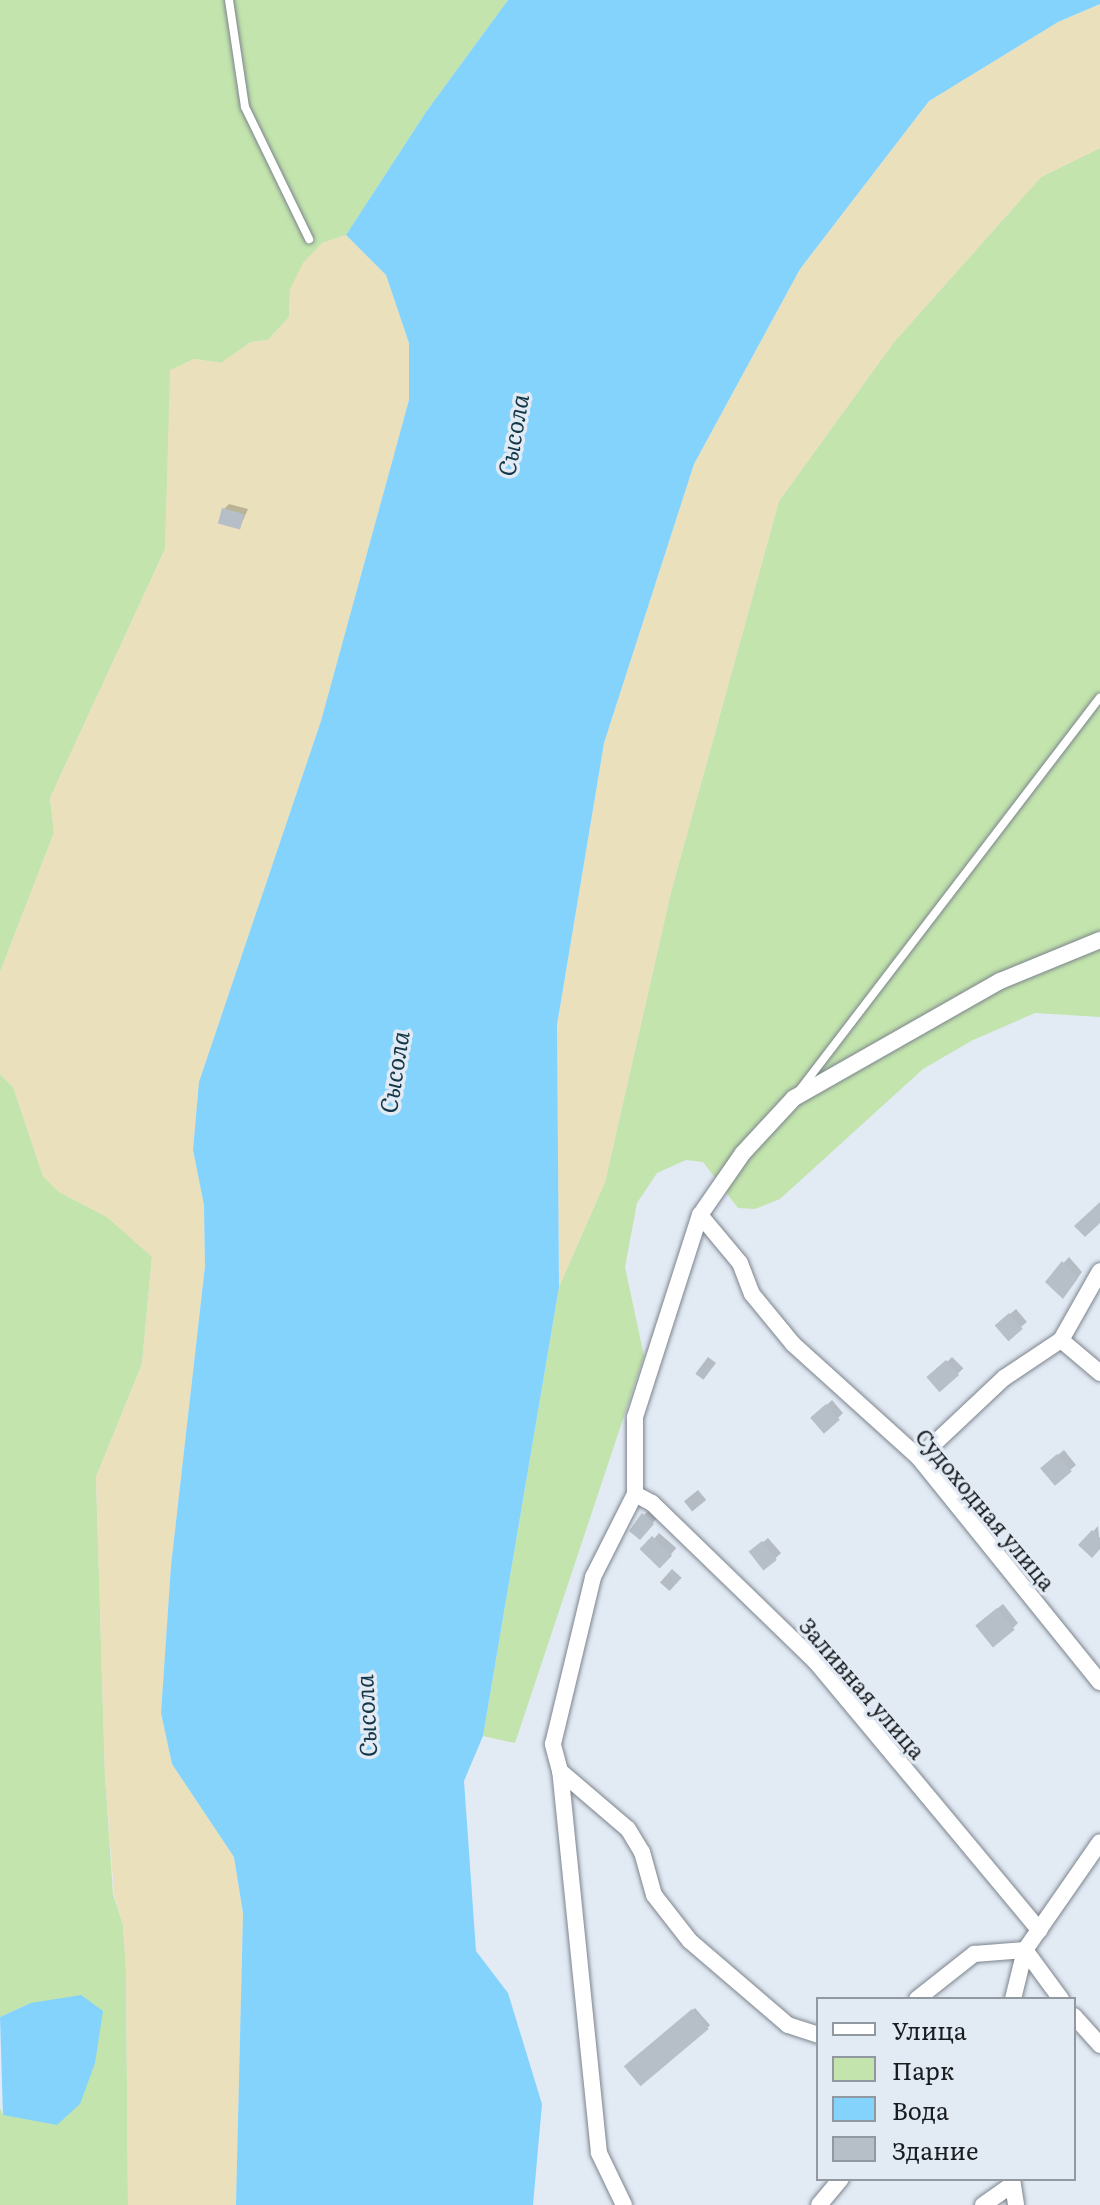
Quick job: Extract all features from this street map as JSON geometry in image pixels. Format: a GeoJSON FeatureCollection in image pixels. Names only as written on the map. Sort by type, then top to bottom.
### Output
{"type":"FeatureCollection","features":[{"type":"Feature","properties":{"kind":"street"},"geometry":{"type":"LineString","coordinates":[[624,2205],[599,2153],[560,1771],[553,1744],[593,1577],[635,1494],[635,1417],[700,1215],[743,1153],[794,1098],[1000,981],[1100,940]]}},
{"type":"Feature","properties":{"kind":"street","name":"Судоходная улица"},"geometry":{"type":"LineString","coordinates":[[700,1215],[740,1263],[752,1294],[793,1344],[919,1458],[1100,1682]]}},
{"type":"Feature","properties":{"kind":"street"},"geometry":{"type":"LineString","coordinates":[[919,1458],[1004,1378],[1061,1340],[1100,1271]]}},
{"type":"Feature","properties":{"kind":"street"},"geometry":{"type":"LineString","coordinates":[[1061,1340],[1100,1373]]}},
{"type":"Feature","properties":{"kind":"street","name":"Заливная улица"},"geometry":{"type":"LineString","coordinates":[[635,1494],[652,1503],[816,1662],[1039,1930]]}},
{"type":"Feature","properties":{"kind":"street"},"geometry":{"type":"LineString","coordinates":[[560,1771],[628,1829],[642,1852],[654,1895],[690,1941],[788,2025],[816,2034]]}},
{"type":"Feature","properties":{"kind":"street"},"geometry":{"type":"LineString","coordinates":[[1013,1997],[1025,1950],[1100,1842]]}},
{"type":"Feature","properties":{"kind":"street"},"geometry":{"type":"LineString","coordinates":[[920,1997],[974,1954],[1025,1950]]}},
{"type":"Feature","properties":{"kind":"street"},"geometry":{"type":"LineString","coordinates":[[1025,1950],[1060,1997]]}},
{"type":"Feature","properties":{"kind":"street"},"geometry":{"type":"LineString","coordinates":[[1076,2018],[1100,2045]]}},
{"type":"Feature","properties":{"kind":"street"},"geometry":{"type":"LineString","coordinates":[[819,2205],[839,2181]]}},
{"type":"Feature","properties":{"kind":"street"},"geometry":{"type":"LineString","coordinates":[[983,2205],[1012,2182],[1016,2205]]}},
{"type":"Feature","properties":{"kind":"lane"},"geometry":{"type":"LineString","coordinates":[[229,0],[245,107],[309,239]]}},
{"type":"Feature","properties":{"kind":"lane"},"geometry":{"type":"LineString","coordinates":[[794,1098],[1100,698]]}},
{"type":"Feature","properties":{"kind":"green space"},"geometry":{"type":"Polygon","coordinates":[[[0,0],[508,0],[426,112],[346,235],[322,243],[290,289],[289,317],[268,340],[251,342],[221,363],[194,359],[171,371],[165,549],[50,798],[54,833],[0,972],[0,0]]]}},
{"type":"Feature","properties":{"kind":"green space"},"geometry":{"type":"Polygon","coordinates":[[[1100,148],[1100,1017],[1035,1013],[973,1040],[923,1069],[780,1199],[755,1209],[738,1208],[703,1162],[686,1160],[657,1173],[637,1203],[625,1267],[644,1356],[515,1743],[483,1736],[559,1287],[605,1182],[671,892],[779,501],[894,342],[1041,177],[1100,148]]]}},
{"type":"Feature","properties":{"kind":"green space"},"geometry":{"type":"Polygon","coordinates":[[[0,1074],[13,1087],[43,1176],[59,1192],[107,1217],[152,1256],[142,1364],[96,1477],[105,1776],[113,1894],[123,1925],[126,1969],[128,2205],[0,2205],[0,2108],[3,2115],[31,2003],[0,2017],[0,1074]]]}},
{"type":"Feature","properties":{"kind":"sand"},"geometry":{"type":"Polygon","coordinates":[[[1100,4],[1100,148],[1041,177],[894,342],[779,501],[671,892],[605,1182],[559,1287],[557,1025],[604,743],[694,464],[800,269],[929,101],[1058,22],[1100,4]]]}},
{"type":"Feature","properties":{"kind":"sand"},"geometry":{"type":"Polygon","coordinates":[[[346,235],[386,275],[409,343],[409,400],[321,721],[199,1082],[193,1150],[204,1205],[205,1265],[171,1566],[161,1713],[172,1764],[234,1857],[243,1913],[236,2205],[128,2205],[126,1969],[123,1925],[114,1894],[105,1776],[96,1477],[142,1364],[152,1257],[107,1217],[59,1192],[43,1176],[13,1087],[0,1074],[0,972],[54,833],[50,798],[165,549],[170,370],[194,359],[221,363],[251,342],[268,340],[289,317],[290,289],[303,263],[322,243],[346,235]]]}},
{"type":"Feature","properties":{"kind":"water","name":"Сысола"},"geometry":{"type":"Polygon","coordinates":[[[508,0],[1100,0],[1100,4],[1058,22],[929,101],[800,269],[694,464],[604,743],[557,1025],[559,1287],[483,1736],[464,1781],[476,1951],[508,1993],[542,2104],[533,2205],[236,2205],[243,1913],[234,1857],[172,1764],[161,1713],[171,1566],[205,1266],[204,1205],[193,1150],[199,1082],[321,721],[409,400],[409,343],[386,275],[346,235],[426,112],[508,0]]]}},
{"type":"Feature","properties":{"kind":"water"},"geometry":{"type":"Polygon","coordinates":[[[81,1995],[103,2011],[95,2063],[80,2104],[57,2125],[3,2115],[0,2017],[31,2003],[81,1995]]]}},
{"type":"Feature","properties":{"kind":"building"},"geometry":{"type":"Polygon","coordinates":[[[222,508],[244,514],[240,529],[218,523],[222,508]]]}},
{"type":"Feature","properties":{"kind":"building"},"geometry":{"type":"Polygon","coordinates":[[[1100,1202],[1100,1223],[1085,1237],[1074,1226],[1100,1202]]]}},
{"type":"Feature","properties":{"kind":"building"},"geometry":{"type":"Polygon","coordinates":[[[1062,1261],[1078,1278],[1063,1299],[1045,1282],[1062,1261]]]}},
{"type":"Feature","properties":{"kind":"building"},"geometry":{"type":"Polygon","coordinates":[[[1009,1313],[1023,1329],[1008,1341],[995,1325],[1009,1313]]]}},
{"type":"Feature","properties":{"kind":"building"},"geometry":{"type":"Polygon","coordinates":[[[946,1360],[959,1375],[939,1392],[926,1377],[946,1360]]]}},
{"type":"Feature","properties":{"kind":"building"},"geometry":{"type":"Polygon","coordinates":[[[826,1404],[840,1420],[824,1434],[810,1418],[826,1404]]]}},
{"type":"Feature","properties":{"kind":"building"},"geometry":{"type":"Polygon","coordinates":[[[1057,1454],[1072,1472],[1055,1486],[1040,1468],[1057,1454]]]}},
{"type":"Feature","properties":{"kind":"building"},"geometry":{"type":"Polygon","coordinates":[[[642,1513],[654,1524],[640,1540],[629,1531],[642,1513]]]}},
{"type":"Feature","properties":{"kind":"building"},"geometry":{"type":"Polygon","coordinates":[[[1092,1530],[1100,1538],[1100,1549],[1092,1558],[1078,1545],[1092,1530]]]}},
{"type":"Feature","properties":{"kind":"building"},"geometry":{"type":"Polygon","coordinates":[[[652,1536],[672,1555],[660,1568],[639,1549],[652,1536]]]}},
{"type":"Feature","properties":{"kind":"building"},"geometry":{"type":"Polygon","coordinates":[[[762,1541],[777,1560],[763,1570],[749,1551],[762,1541]]]}},
{"type":"Feature","properties":{"kind":"building"},"geometry":{"type":"Polygon","coordinates":[[[997,1608],[1015,1630],[993,1647],[975,1626],[997,1608]]]}},
{"type":"Feature","properties":{"kind":"building"},"geometry":{"type":"Polygon","coordinates":[[[692,2009],[709,2029],[641,2086],[624,2066],[692,2009]]]}}]}
